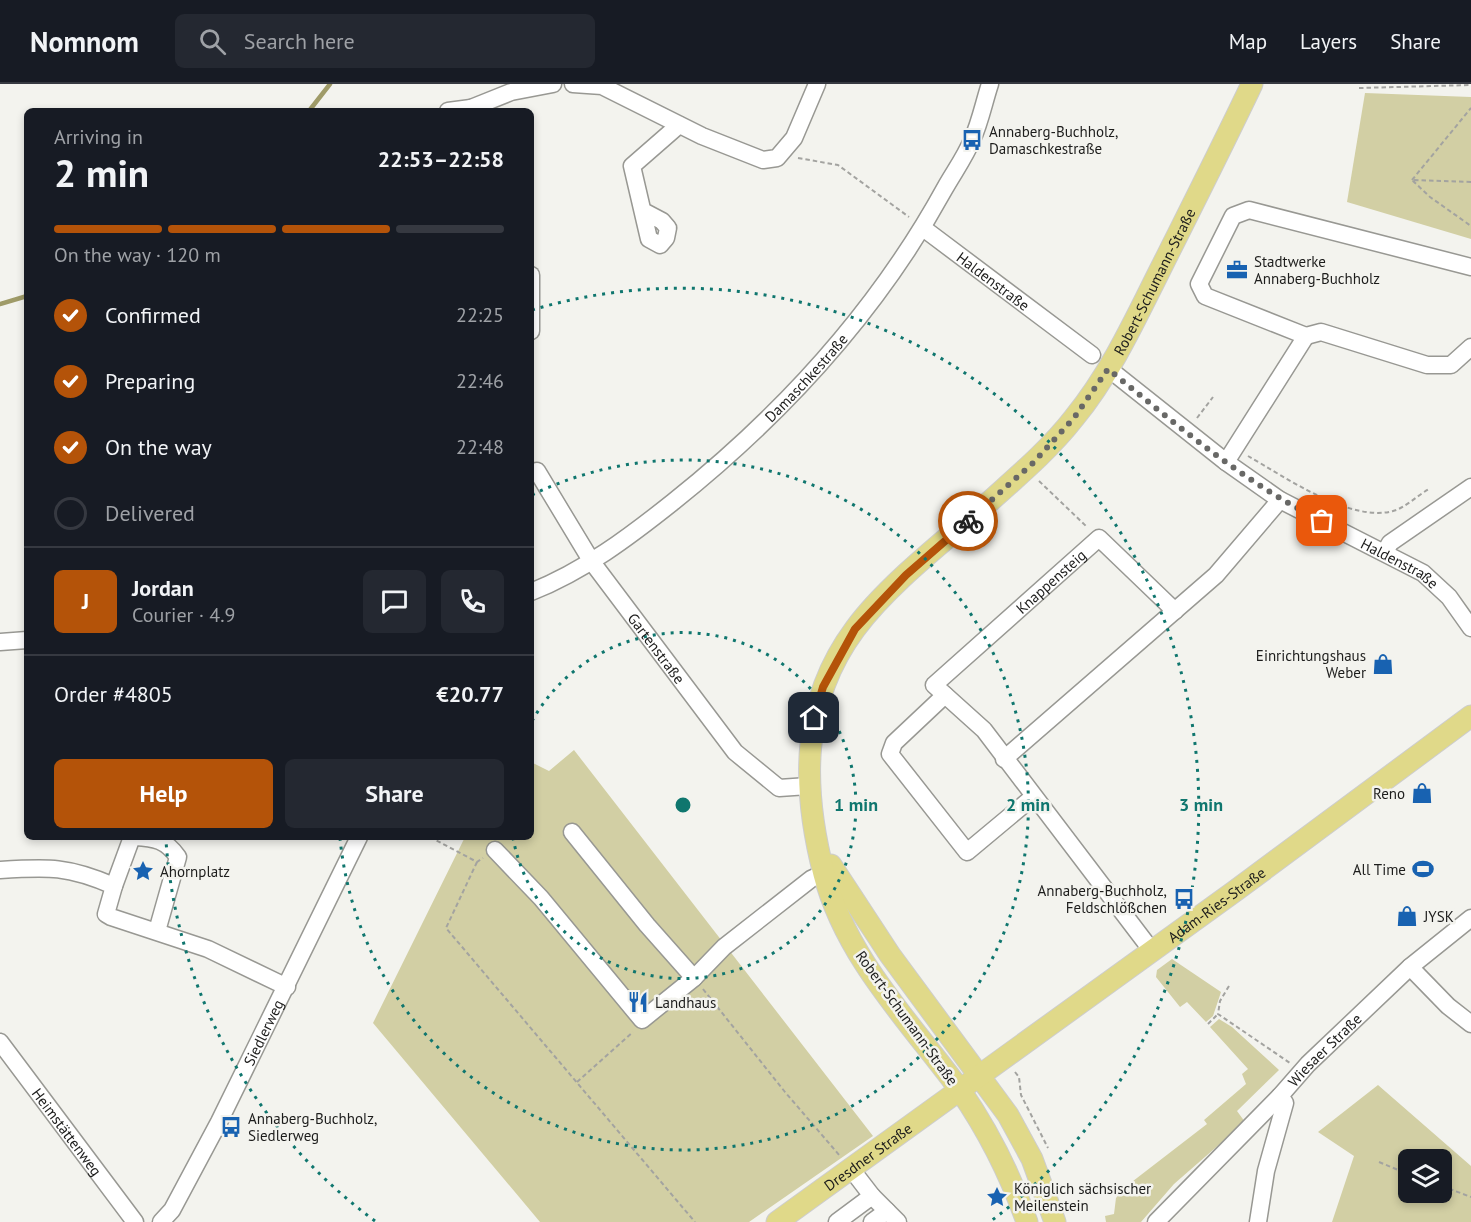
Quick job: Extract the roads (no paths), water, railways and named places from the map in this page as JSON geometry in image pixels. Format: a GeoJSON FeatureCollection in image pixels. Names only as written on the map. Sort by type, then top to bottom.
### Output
{"type":"FeatureCollection","features":[{"type":"Feature","properties":{"kind":"main road","name":"Robert-Schumann-Straße"},"geometry":{"type":"LineString","coordinates":[[1027,1222],[1008,1170],[992,1138],[960,1090],[867,966],[840,917],[824,873],[808,786],[814,718],[820,697],[855,629],[906,575],[1026,469],[1074,418],[1108,369],[1252,84]]}},
{"type":"Feature","properties":{"kind":"main road","name":"Adam-Ries-Straße"},"geometry":{"type":"LineString","coordinates":[[960,1090],[1471,716]]}},
{"type":"Feature","properties":{"kind":"main road","name":"Robert-Schumann-Straße"},"geometry":{"type":"LineString","coordinates":[[819,844],[864,917],[980,1075],[1021,1137],[1055,1222]]}},
{"type":"Feature","properties":{"kind":"main road","name":"Dresdner Straße"},"geometry":{"type":"LineString","coordinates":[[777,1222],[960,1090]]}},
{"type":"Feature","properties":{"kind":"street"},"geometry":{"type":"LineString","coordinates":[[473,108],[511,92],[553,84]]}},
{"type":"Feature","properties":{"kind":"street"},"geometry":{"type":"LineString","coordinates":[[573,84],[602,86],[679,125],[763,160],[777,158],[794,138],[817,84]]}},
{"type":"Feature","properties":{"kind":"street","name":"Damaschkestraße"},"geometry":{"type":"LineString","coordinates":[[534,591],[592,562],[623,542],[693,486],[767,420],[873,302],[923,228],[972,140],[990,84]]}},
{"type":"Feature","properties":{"kind":"street"},"geometry":{"type":"LineString","coordinates":[[643,211],[632,166],[679,125]]}},
{"type":"Feature","properties":{"kind":"street"},"geometry":{"type":"LineString","coordinates":[[1471,267],[1249,210],[1233,216],[1200,284],[1205,296],[1306,336],[1321,332],[1427,365],[1451,365],[1471,346]]}},
{"type":"Feature","properties":{"kind":"street","name":"Haldenstraße"},"geometry":{"type":"LineString","coordinates":[[923,228],[1092,355]]}},
{"type":"Feature","properties":{"kind":"street"},"geometry":{"type":"LineString","coordinates":[[1226,462],[1306,336]]}},
{"type":"Feature","properties":{"kind":"street","name":"Haldenstraße"},"geometry":{"type":"LineString","coordinates":[[1108,369],[1226,462],[1280,500],[1423,573],[1440,586],[1471,628]]}},
{"type":"Feature","properties":{"kind":"street","name":"Gartenstraße"},"geometry":{"type":"LineString","coordinates":[[537,471],[592,562],[735,752],[779,788],[808,786]]}},
{"type":"Feature","properties":{"kind":"street"},"geometry":{"type":"LineString","coordinates":[[1385,552],[1390,543],[1471,487]]}},
{"type":"Feature","properties":{"kind":"street"},"geometry":{"type":"LineString","coordinates":[[1004,759],[1216,575],[1280,500]]}},
{"type":"Feature","properties":{"kind":"street","name":"Knappensteig"},"geometry":{"type":"LineString","coordinates":[[945,695],[934,685],[1099,538],[1175,611]]}},
{"type":"Feature","properties":{"kind":"street"},"geometry":{"type":"LineString","coordinates":[[0,642],[24,640]]}},
{"type":"Feature","properties":{"kind":"street"},"geometry":{"type":"LineString","coordinates":[[1033,797],[967,852],[890,754],[894,743],[945,695],[984,730],[1152,951]]}},
{"type":"Feature","properties":{"kind":"street"},"geometry":{"type":"LineString","coordinates":[[572,832],[646,925],[694,978]]}},
{"type":"Feature","properties":{"kind":"street"},"geometry":{"type":"LineString","coordinates":[[133,840],[114,886],[106,914],[208,950],[286,987]]}},
{"type":"Feature","properties":{"kind":"street"},"geometry":{"type":"LineString","coordinates":[[157,931],[178,857],[170,846],[161,840]]}},
{"type":"Feature","properties":{"kind":"street","name":"Siedlerweg"},"geometry":{"type":"LineString","coordinates":[[161,1222],[172,1209],[286,987],[358,840]]}},
{"type":"Feature","properties":{"kind":"street"},"geometry":{"type":"LineString","coordinates":[[495,850],[541,898],[642,1020],[694,978],[724,947],[811,879],[824,873]]}},
{"type":"Feature","properties":{"kind":"street"},"geometry":{"type":"LineString","coordinates":[[0,870],[60,868],[114,886]]}},
{"type":"Feature","properties":{"kind":"street","name":"Wiesaer Straße"},"geometry":{"type":"LineString","coordinates":[[1258,1222],[1266,1172],[1286,1103],[1280,1096],[1410,967],[1471,918]]}},
{"type":"Feature","properties":{"kind":"street"},"geometry":{"type":"LineString","coordinates":[[1410,967],[1448,1006],[1471,1024]]}},
{"type":"Feature","properties":{"kind":"street","name":"Heimstättenweg"},"geometry":{"type":"LineString","coordinates":[[0,1042],[135,1222]]}},
{"type":"Feature","properties":{"kind":"street"},"geometry":{"type":"LineString","coordinates":[[1156,1222],[1280,1096]]}},
{"type":"Feature","properties":{"kind":"street"},"geometry":{"type":"LineString","coordinates":[[852,1170],[893,1216],[872,1222]]}},
{"type":"Feature","properties":{"kind":"street"},"geometry":{"type":"LineString","coordinates":[[837,1222],[873,1196]]}},
{"type":"Feature","properties":{"kind":"waterway"},"geometry":{"type":"LineString","coordinates":[[311,108],[330,84]]}},
{"type":"Feature","properties":{"kind":"waterway"},"geometry":{"type":"LineString","coordinates":[[0,304],[24,297]]}},
{"type":"Feature","properties":{"kind":"place","name":"Annaberg-Buchholz, Damaschkestraße"},"geometry":{"type":"Point","coordinates":[972,140]}},
{"type":"Feature","properties":{"kind":"place","name":"Stadtwerke Annaberg-Buchholz"},"geometry":{"type":"Point","coordinates":[1237,270]}},
{"type":"Feature","properties":{"kind":"place","name":"Einrichtungshaus Weber"},"geometry":{"type":"Point","coordinates":[1383,664]}},
{"type":"Feature","properties":{"kind":"place","name":"Reno"},"geometry":{"type":"Point","coordinates":[1422,793]}},
{"type":"Feature","properties":{"kind":"place","name":"All Time"},"geometry":{"type":"Point","coordinates":[1423,869]}},
{"type":"Feature","properties":{"kind":"place","name":"Ahornplatz"},"geometry":{"type":"Point","coordinates":[143,871]}},
{"type":"Feature","properties":{"kind":"place","name":"Annaberg-Buchholz, Feldschlößchen"},"geometry":{"type":"Point","coordinates":[1184,899]}},
{"type":"Feature","properties":{"kind":"place","name":"JYSK"},"geometry":{"type":"Point","coordinates":[1407,916]}},
{"type":"Feature","properties":{"kind":"place","name":"Landhaus"},"geometry":{"type":"Point","coordinates":[638,1002]}},
{"type":"Feature","properties":{"kind":"place","name":"Annaberg-Buchholz, Siedlerweg"},"geometry":{"type":"Point","coordinates":[231,1127]}},
{"type":"Feature","properties":{"kind":"place","name":"Königlich sächsischer Meilenstein"},"geometry":{"type":"Point","coordinates":[997,1197]}}]}
